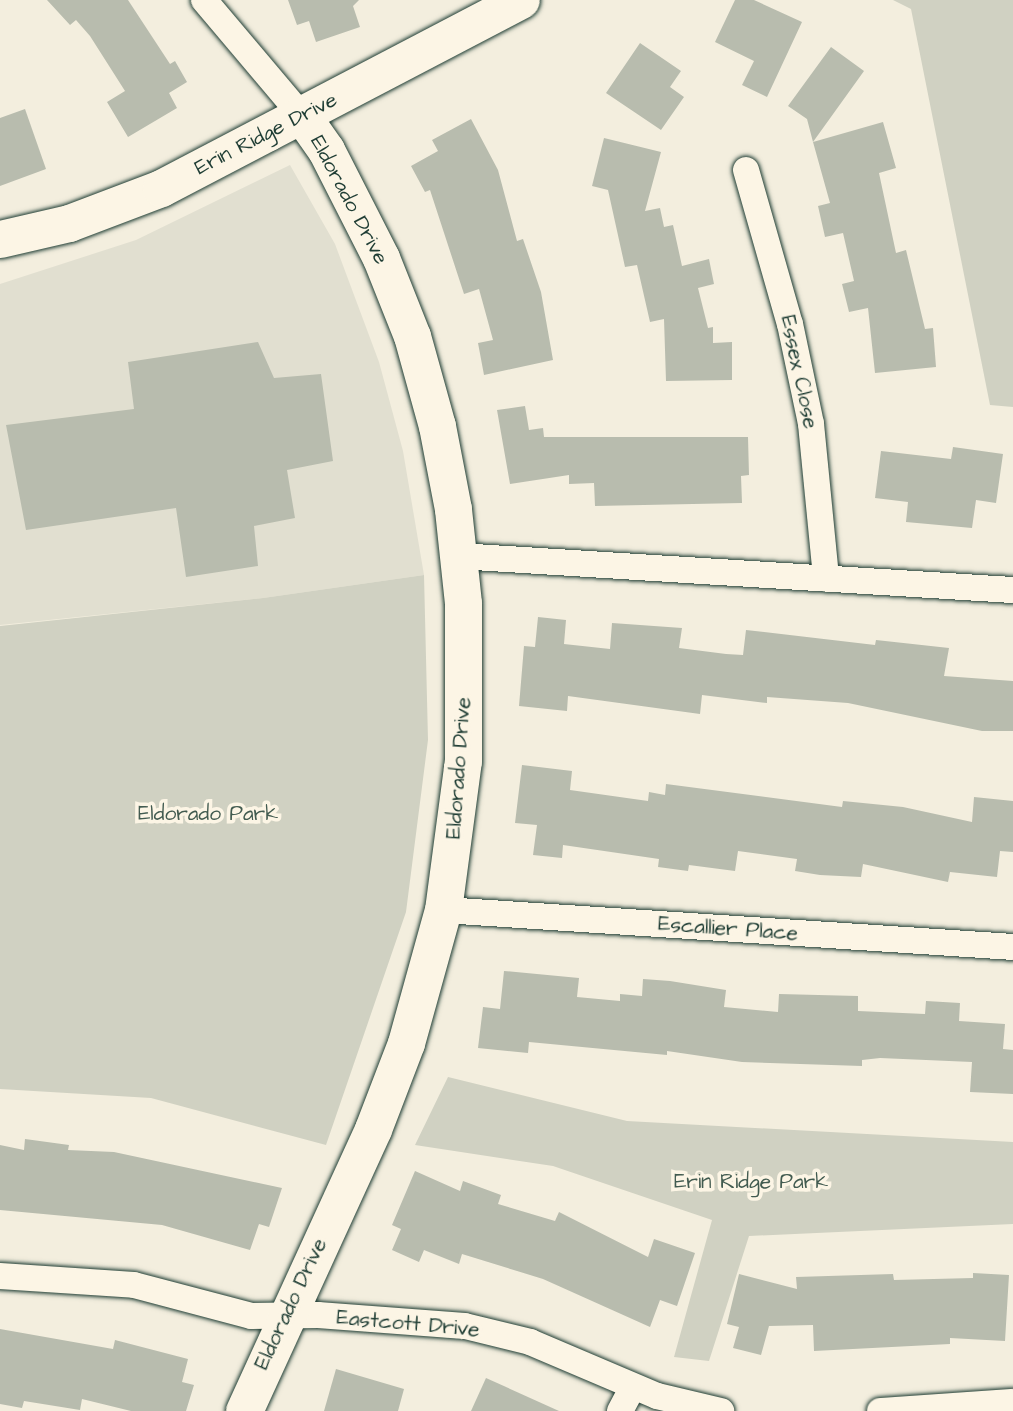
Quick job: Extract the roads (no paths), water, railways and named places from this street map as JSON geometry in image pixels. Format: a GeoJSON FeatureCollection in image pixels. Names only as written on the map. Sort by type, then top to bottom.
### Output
{"type":"FeatureCollection","features":[{"type":"Feature","properties":{"kind":"street"},"geometry":{"type":"LineString","coordinates":[[204,0],[302,116]]}},
{"type":"Feature","properties":{"kind":"street","name":"Erin Ridge Drive"},"geometry":{"type":"LineString","coordinates":[[0,239],[134,200],[302,116],[521,0]]}},
{"type":"Feature","properties":{"kind":"street","name":"Eldorado Drive"},"geometry":{"type":"LineString","coordinates":[[244,1411],[284,1316],[393,1078],[443,911],[463,761],[465,662],[458,555],[446,463],[412,336],[365,225],[326,150],[302,116]]}},
{"type":"Feature","properties":{"kind":"street","name":"Essex Close"},"geometry":{"type":"LineString","coordinates":[[746,170],[790,324],[811,424],[826,578]]}},
{"type":"Feature","properties":{"kind":"street"},"geometry":{"type":"LineString","coordinates":[[458,555],[1013,590]]}},
{"type":"Feature","properties":{"kind":"street","name":"Escallier Place"},"geometry":{"type":"LineString","coordinates":[[443,911],[1013,947]]}},
{"type":"Feature","properties":{"kind":"street","name":"Eastcott Drive"},"geometry":{"type":"LineString","coordinates":[[0,1276],[134,1285],[251,1316],[437,1323],[491,1331],[548,1349],[626,1399],[722,1411]]}},
{"type":"Feature","properties":{"kind":"street"},"geometry":{"type":"LineString","coordinates":[[880,1411],[1006,1405]]}},
{"type":"Feature","properties":{"kind":"park label","name":"Eldorado Park"},"geometry":{"type":"Point","coordinates":[208,814]}},
{"type":"Feature","properties":{"kind":"park label","name":"Erin Ridge Park"},"geometry":{"type":"Point","coordinates":[751,1182]}}]}
